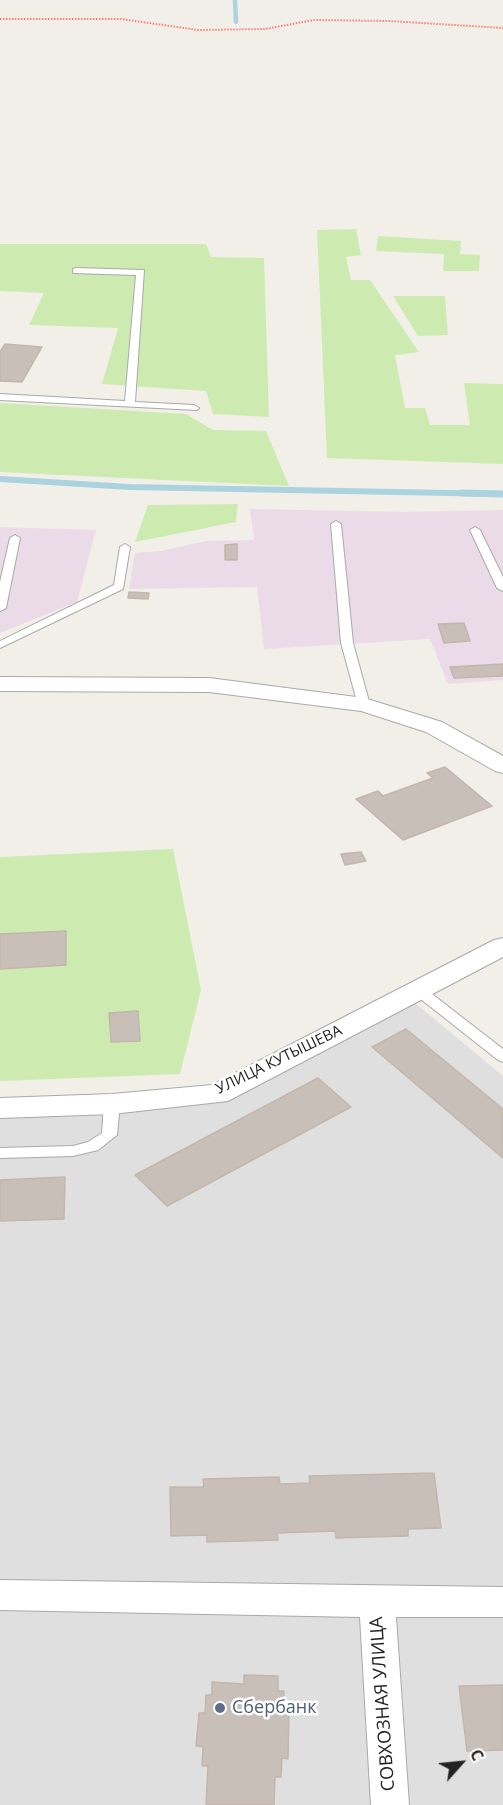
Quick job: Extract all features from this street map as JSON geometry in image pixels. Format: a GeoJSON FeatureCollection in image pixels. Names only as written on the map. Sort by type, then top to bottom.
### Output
{"type":"FeatureCollection","features":[{"type":"Feature","properties":{"kind":"street"},"geometry":{"type":"LineString","coordinates":[[0,684],[209,685],[364,705],[435,727],[503,766]]}},
{"type":"Feature","properties":{"kind":"street","name":"УЛИЦА КУТЫШЕВА"},"geometry":{"type":"LineString","coordinates":[[0,1108],[112,1104],[218,1094],[503,946]]}},
{"type":"Feature","properties":{"kind":"street"},"geometry":{"type":"LineString","coordinates":[[0,1595],[503,1602]]}},
{"type":"Feature","properties":{"kind":"street","name":"СОВХОЗНАЯ УЛИЦА"},"geometry":{"type":"LineString","coordinates":[[377,1602],[390,1805]]}},
{"type":"Feature","properties":{"kind":"lane"},"geometry":{"type":"LineString","coordinates":[[76,271],[141,272],[130,404]]}},
{"type":"Feature","properties":{"kind":"lane"},"geometry":{"type":"LineString","coordinates":[[0,397],[194,408]]}},
{"type":"Feature","properties":{"kind":"lane"},"geometry":{"type":"LineString","coordinates":[[336,524],[347,643],[364,705]]}},
{"type":"Feature","properties":{"kind":"lane"},"geometry":{"type":"LineString","coordinates":[[474,530],[503,588]]}},
{"type":"Feature","properties":{"kind":"lane"},"geometry":{"type":"LineString","coordinates":[[0,608],[15,538]]}},
{"type":"Feature","properties":{"kind":"lane"},"geometry":{"type":"LineString","coordinates":[[0,645],[119,588],[125,547]]}},
{"type":"Feature","properties":{"kind":"lane"},"geometry":{"type":"LineString","coordinates":[[418,990],[503,1057]]}},
{"type":"Feature","properties":{"kind":"lane"},"geometry":{"type":"LineString","coordinates":[[0,1153],[73,1151],[93,1146],[109,1135],[112,1104]]}},
{"type":"Feature","properties":{"kind":"path"},"geometry":{"type":"LineString","coordinates":[[0,19],[121,19],[198,30],[266,29],[315,20],[389,21],[503,28]]}},
{"type":"Feature","properties":{"kind":"shaded area"},"geometry":{"type":"Polygon","coordinates":[[[250,509],[405,512],[503,510],[503,680],[448,684],[430,639],[264,649],[257,587],[129,589],[135,553],[161,551],[206,541],[254,540],[250,509]]]}},
{"type":"Feature","properties":{"kind":"shaded area"},"geometry":{"type":"Polygon","coordinates":[[[0,527],[96,530],[77,602],[0,633],[0,527]]]}},
{"type":"Feature","properties":{"kind":"shaded area"},"geometry":{"type":"Polygon","coordinates":[[[415,1003],[503,1076],[503,1805],[0,1805],[0,1107],[225,1098],[415,1003]]]}},
{"type":"Feature","properties":{"kind":"green space"},"geometry":{"type":"Polygon","coordinates":[[[356,229],[361,255],[346,257],[351,280],[370,280],[419,352],[395,355],[405,408],[425,408],[430,425],[470,425],[464,383],[503,384],[503,464],[327,458],[317,230],[356,229]]]}},
{"type":"Feature","properties":{"kind":"green space"},"geometry":{"type":"Polygon","coordinates":[[[378,236],[461,241],[460,254],[480,255],[479,271],[443,271],[444,254],[376,251],[378,236]]]}},
{"type":"Feature","properties":{"kind":"green space"},"geometry":{"type":"Polygon","coordinates":[[[0,244],[206,244],[211,257],[264,258],[269,417],[213,414],[206,391],[102,384],[118,328],[29,325],[44,293],[0,291],[0,244]]]}},
{"type":"Feature","properties":{"kind":"green space"},"geometry":{"type":"Polygon","coordinates":[[[393,296],[445,296],[448,335],[418,336],[393,296]]]}},
{"type":"Feature","properties":{"kind":"green space"},"geometry":{"type":"Polygon","coordinates":[[[0,403],[186,414],[213,430],[266,431],[289,486],[0,472],[0,403]]]}},
{"type":"Feature","properties":{"kind":"green space"},"geometry":{"type":"Polygon","coordinates":[[[238,504],[236,522],[135,542],[148,505],[238,504]]]}},
{"type":"Feature","properties":{"kind":"green space"},"geometry":{"type":"Polygon","coordinates":[[[173,849],[201,990],[180,1074],[0,1081],[0,857],[173,849]]]}},
{"type":"Feature","properties":{"kind":"building"},"geometry":{"type":"Polygon","coordinates":[[[5,344],[42,347],[22,382],[0,381],[0,352],[5,344]]]}},
{"type":"Feature","properties":{"kind":"building"},"geometry":{"type":"Polygon","coordinates":[[[237,544],[237,560],[225,560],[225,545],[237,544]]]}},
{"type":"Feature","properties":{"kind":"building"},"geometry":{"type":"Polygon","coordinates":[[[129,592],[149,593],[148,599],[128,598],[129,592]]]}},
{"type":"Feature","properties":{"kind":"building"},"geometry":{"type":"Polygon","coordinates":[[[464,623],[470,641],[444,643],[438,624],[464,623]]]}},
{"type":"Feature","properties":{"kind":"building"},"geometry":{"type":"Polygon","coordinates":[[[503,664],[503,676],[454,678],[450,667],[503,664]]]}},
{"type":"Feature","properties":{"kind":"building"},"geometry":{"type":"Polygon","coordinates":[[[445,767],[492,806],[403,840],[356,799],[378,791],[383,796],[433,778],[427,773],[445,767]]]}},
{"type":"Feature","properties":{"kind":"building"},"geometry":{"type":"Polygon","coordinates":[[[361,852],[366,861],[345,865],[341,854],[361,852]]]}},
{"type":"Feature","properties":{"kind":"building"},"geometry":{"type":"Polygon","coordinates":[[[66,931],[66,965],[0,969],[0,934],[66,931]]]}},
{"type":"Feature","properties":{"kind":"building"},"geometry":{"type":"Polygon","coordinates":[[[138,1011],[140,1041],[111,1042],[109,1013],[138,1011]]]}},
{"type":"Feature","properties":{"kind":"building"},"geometry":{"type":"Polygon","coordinates":[[[406,1029],[503,1109],[503,1158],[372,1047],[406,1029]]]}},
{"type":"Feature","properties":{"kind":"building"},"geometry":{"type":"Polygon","coordinates":[[[318,1078],[351,1107],[167,1206],[135,1175],[318,1078]]]}},
{"type":"Feature","properties":{"kind":"building"},"geometry":{"type":"Polygon","coordinates":[[[65,1177],[64,1219],[0,1221],[0,1180],[65,1177]]]}},
{"type":"Feature","properties":{"kind":"building"},"geometry":{"type":"Polygon","coordinates":[[[434,1473],[441,1528],[408,1529],[408,1536],[336,1538],[335,1531],[277,1533],[278,1540],[207,1542],[207,1535],[171,1536],[170,1487],[204,1487],[203,1479],[279,1477],[280,1484],[310,1483],[309,1476],[434,1473]]]}},
{"type":"Feature","properties":{"kind":"building"},"geometry":{"type":"Polygon","coordinates":[[[244,1675],[278,1676],[278,1691],[284,1691],[283,1708],[289,1708],[288,1759],[282,1758],[281,1777],[275,1777],[274,1805],[206,1805],[208,1766],[202,1766],[203,1747],[196,1746],[199,1713],[205,1713],[206,1695],[212,1695],[212,1682],[244,1684],[244,1675]]]}},
{"type":"Feature","properties":{"kind":"building"},"geometry":{"type":"Polygon","coordinates":[[[503,1685],[503,1750],[467,1751],[459,1686],[503,1685]]]}},
{"type":"Feature","properties":{"kind":"waterway"},"geometry":{"type":"LineString","coordinates":[[235,0],[236,22]]}},
{"type":"Feature","properties":{"kind":"waterway"},"geometry":{"type":"LineString","coordinates":[[0,479],[129,487],[503,494],[462,493]]}},
{"type":"Feature","properties":{"kind":"place","name":"Сбербанк"},"geometry":{"type":"Point","coordinates":[220,1708]}}]}
